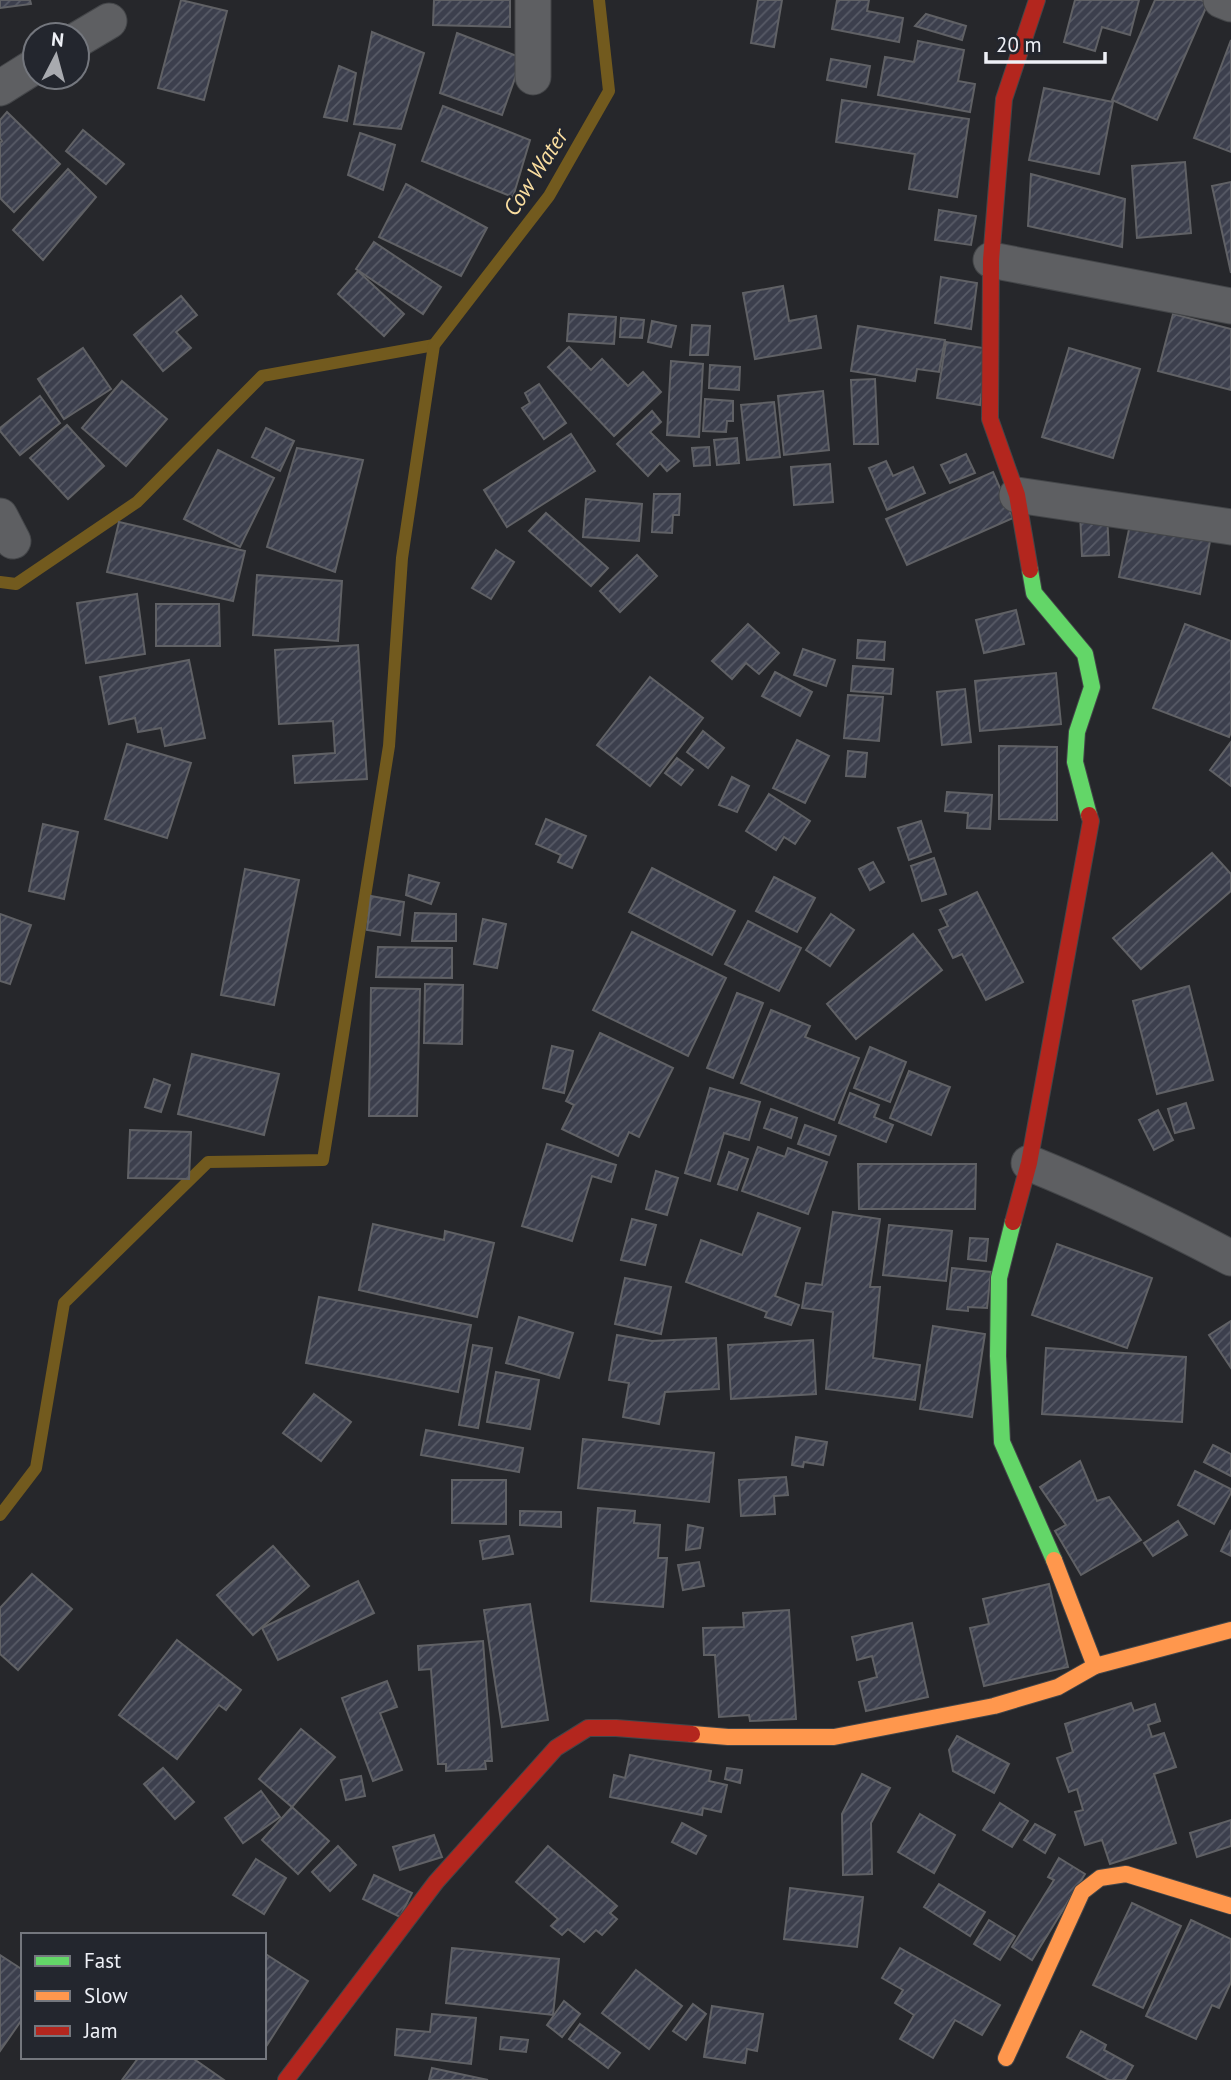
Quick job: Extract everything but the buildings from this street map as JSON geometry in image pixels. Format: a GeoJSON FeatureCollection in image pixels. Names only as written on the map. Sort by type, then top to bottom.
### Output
{"type":"FeatureCollection","features":[{"type":"Feature","properties":{"kind":"street"},"geometry":{"type":"LineString","coordinates":[[533,0],[533,77]]}},
{"type":"Feature","properties":{"kind":"street"},"geometry":{"type":"LineString","coordinates":[[1037,0],[1004,99],[991,260],[990,419],[1017,495],[1034,593],[1086,654],[1092,687],[1077,732],[1075,762],[1091,821],[1029,1163],[999,1278],[998,1356],[1002,1442],[1048,1543],[1095,1666]]}},
{"type":"Feature","properties":{"kind":"street"},"geometry":{"type":"LineString","coordinates":[[1221,0],[1231,4]]}},
{"type":"Feature","properties":{"kind":"street"},"geometry":{"type":"LineString","coordinates":[[91,31],[109,20]]}},
{"type":"Feature","properties":{"kind":"street"},"geometry":{"type":"LineString","coordinates":[[0,88],[21,75]]}},
{"type":"Feature","properties":{"kind":"street"},"geometry":{"type":"LineString","coordinates":[[991,260],[1231,306]]}},
{"type":"Feature","properties":{"kind":"street"},"geometry":{"type":"LineString","coordinates":[[1017,495],[1231,527]]}},
{"type":"Feature","properties":{"kind":"street"},"geometry":{"type":"LineString","coordinates":[[1029,1163],[1231,1258]]}},
{"type":"Feature","properties":{"kind":"street"},"geometry":{"type":"LineString","coordinates":[[286,2080],[436,1881],[556,1748],[588,1728],[728,1737],[834,1737],[994,1706],[1058,1687],[1095,1666],[1231,1630]]}},
{"type":"Feature","properties":{"kind":"street"},"geometry":{"type":"LineString","coordinates":[[1006,2058],[1082,1892],[1100,1878],[1126,1874],[1231,1906]]}},
{"type":"Feature","properties":{"kind":"waterway","name":"Cow Water"},"geometry":{"type":"LineString","coordinates":[[0,1515],[36,1468],[64,1303],[208,1162],[323,1160],[389,746],[402,558],[434,345],[549,196],[609,91],[599,0]]}},
{"type":"Feature","properties":{"kind":"waterway"},"geometry":{"type":"LineString","coordinates":[[0,582],[16,584],[137,502],[262,376],[434,345]]}},
{"type":"Feature","properties":{"kind":"traffic: fast"},"geometry":{"type":"LineString","coordinates":[[1030,570],[1034,593],[1085,654],[1092,687],[1077,732],[1075,762],[1089,815]]}},
{"type":"Feature","properties":{"kind":"traffic: fast"},"geometry":{"type":"LineString","coordinates":[[1013,1222],[999,1278],[998,1356],[1002,1442],[1054,1560]]}},
{"type":"Feature","properties":{"kind":"traffic: slow"},"geometry":{"type":"LineString","coordinates":[[1054,1560],[1095,1666]]}},
{"type":"Feature","properties":{"kind":"traffic: slow"},"geometry":{"type":"LineString","coordinates":[[692,1734],[728,1737],[834,1737],[994,1706],[1058,1687],[1095,1666],[1231,1630]]}},
{"type":"Feature","properties":{"kind":"traffic: slow"},"geometry":{"type":"LineString","coordinates":[[1006,2058],[1082,1892],[1100,1878],[1126,1874],[1231,1906]]}},
{"type":"Feature","properties":{"kind":"traffic: jam"},"geometry":{"type":"LineString","coordinates":[[1030,570],[1017,495],[990,419],[991,260],[1004,99],[1037,0]]}},
{"type":"Feature","properties":{"kind":"traffic: jam"},"geometry":{"type":"LineString","coordinates":[[1013,1222],[1029,1163],[1091,821],[1089,815]]}},
{"type":"Feature","properties":{"kind":"traffic: jam"},"geometry":{"type":"LineString","coordinates":[[286,2080],[436,1882],[556,1748],[588,1728],[692,1734]]}}]}
